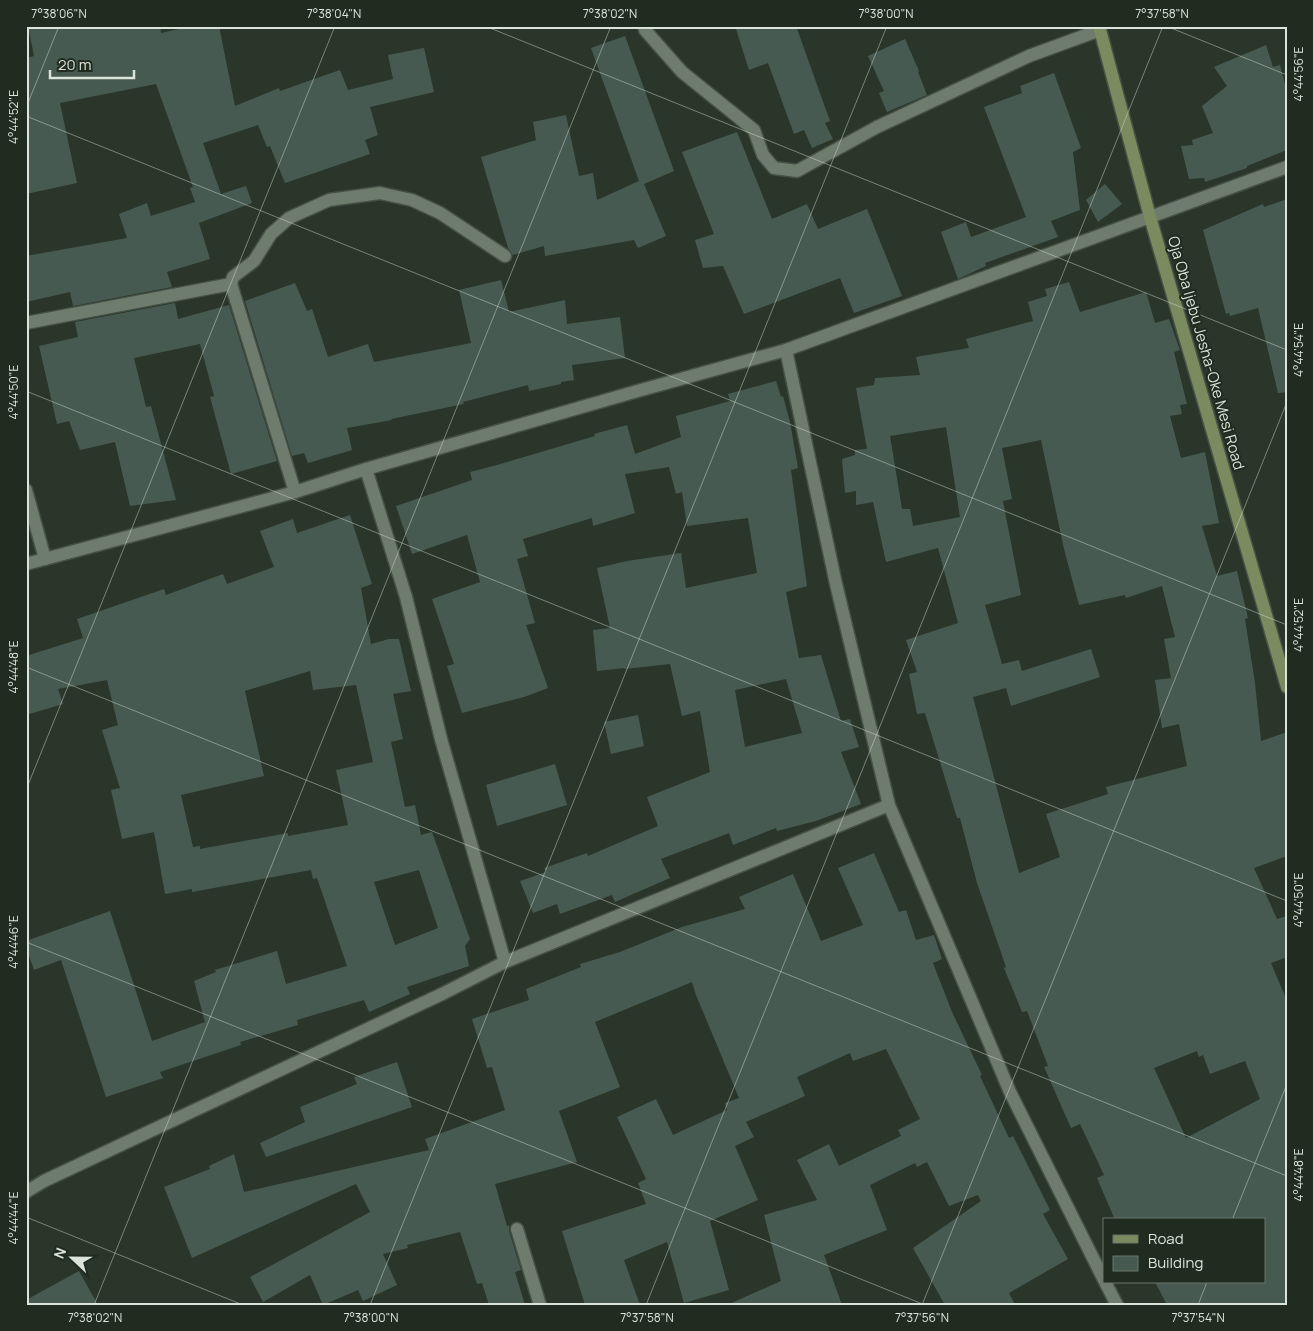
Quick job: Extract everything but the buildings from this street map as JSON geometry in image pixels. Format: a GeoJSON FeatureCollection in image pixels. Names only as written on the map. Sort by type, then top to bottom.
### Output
{"type":"FeatureCollection","features":[{"type":"Feature","properties":{"kind":"main road","name":"Oja Oba Ijebu Jesha-Oke Mesi Road"},"geometry":{"type":"LineString","coordinates":[[1100,28],[1150,217],[1287,687]]}},
{"type":"Feature","properties":{"kind":"street"},"geometry":{"type":"LineString","coordinates":[[645,30],[682,72],[754,130],[763,155],[774,168],[797,171],[877,127],[1029,56],[1100,28]]}},
{"type":"Feature","properties":{"kind":"street"},"geometry":{"type":"LineString","coordinates":[[26,564],[295,492],[366,469],[786,350],[1287,167]]}},
{"type":"Feature","properties":{"kind":"street"},"geometry":{"type":"LineString","coordinates":[[295,492],[231,284],[232,277],[254,261],[271,234],[288,218],[329,200],[380,193],[412,200],[440,213],[505,256]]}},
{"type":"Feature","properties":{"kind":"street"},"geometry":{"type":"LineString","coordinates":[[26,323],[231,284]]}},
{"type":"Feature","properties":{"kind":"street"},"geometry":{"type":"LineString","coordinates":[[786,350],[836,584],[889,805],[1010,1092],[1103,1277]]}},
{"type":"Feature","properties":{"kind":"street"},"geometry":{"type":"LineString","coordinates":[[366,469],[406,597],[442,739],[505,962]]}},
{"type":"Feature","properties":{"kind":"street"},"geometry":{"type":"LineString","coordinates":[[26,490],[45,559]]}},
{"type":"Feature","properties":{"kind":"street"},"geometry":{"type":"LineString","coordinates":[[26,1192],[44,1181],[442,994],[505,962],[889,805]]}},
{"type":"Feature","properties":{"kind":"street"},"geometry":{"type":"LineString","coordinates":[[517,1229],[540,1305]]}},
{"type":"Feature","properties":{"kind":"street"},"geometry":{"type":"LineString","coordinates":[[1106,1284],[1116,1305]]}}]}
